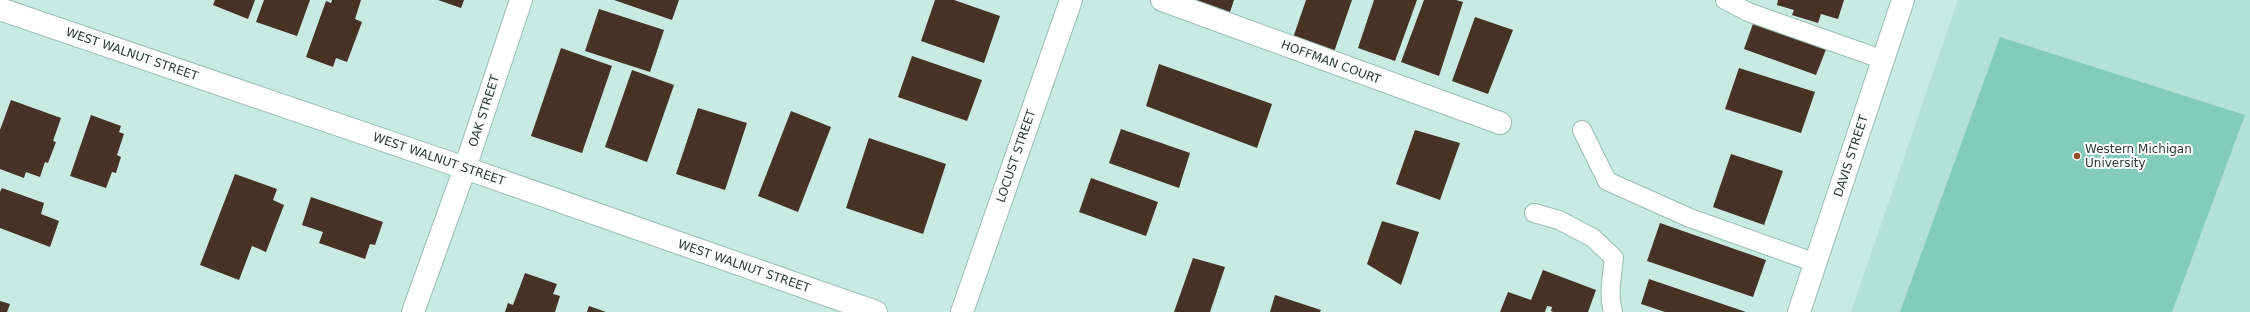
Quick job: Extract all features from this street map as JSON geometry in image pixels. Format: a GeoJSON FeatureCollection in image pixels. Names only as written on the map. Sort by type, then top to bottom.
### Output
{"type":"FeatureCollection","features":[{"type":"Feature","properties":{"kind":"street","name":"OAK STREET"},"geometry":{"type":"LineString","coordinates":[[413,312],[465,168],[521,0]]}},
{"type":"Feature","properties":{"kind":"street","name":"LOCUST STREET"},"geometry":{"type":"LineString","coordinates":[[962,312],[1071,0]]}},
{"type":"Feature","properties":{"kind":"street","name":"HOFFMAN COURT"},"geometry":{"type":"LineString","coordinates":[[1162,0],[1500,123]]}},
{"type":"Feature","properties":{"kind":"street","name":"DAVIS STREET"},"geometry":{"type":"LineString","coordinates":[[1799,312],[1903,0]]}},
{"type":"Feature","properties":{"kind":"street","name":"WEST WALNUT STREET"},"geometry":{"type":"LineString","coordinates":[[0,9],[465,168],[876,312]]}},
{"type":"Feature","properties":{"kind":"lane"},"geometry":{"type":"LineString","coordinates":[[1725,0],[1748,12],[1884,60]]}},
{"type":"Feature","properties":{"kind":"lane"},"geometry":{"type":"LineString","coordinates":[[1582,130],[1608,181],[1690,218],[1816,264]]}},
{"type":"Feature","properties":{"kind":"lane"},"geometry":{"type":"LineString","coordinates":[[1534,213],[1559,220],[1593,238],[1614,258],[1611,280],[1611,304],[1613,312]]}},
{"type":"Feature","properties":{"kind":"shaded area","name":"Western Michigan University"},"geometry":{"type":"Polygon","coordinates":[[[1958,0],[2250,0],[2250,312],[1851,312],[1958,0]]]}},
{"type":"Feature","properties":{"kind":"shaded area"},"geometry":{"type":"Polygon","coordinates":[[[2000,37],[2245,115],[2172,312],[1900,312],[2000,37]]]}},
{"type":"Feature","properties":{"kind":"building"},"geometry":{"type":"Polygon","coordinates":[[[215,0],[255,0],[248,19],[213,5],[215,0]]]}},
{"type":"Feature","properties":{"kind":"building"},"geometry":{"type":"Polygon","coordinates":[[[264,0],[310,0],[297,36],[256,22],[264,0]]]}},
{"type":"Feature","properties":{"kind":"building"},"geometry":{"type":"Polygon","coordinates":[[[332,0],[361,0],[355,19],[362,22],[347,62],[336,58],[333,67],[306,57],[326,1],[331,3],[332,0]]]}},
{"type":"Feature","properties":{"kind":"building"},"geometry":{"type":"Polygon","coordinates":[[[438,0],[464,0],[461,8],[438,0]]]}},
{"type":"Feature","properties":{"kind":"building"},"geometry":{"type":"Polygon","coordinates":[[[614,0],[679,0],[672,20],[614,0]]]}},
{"type":"Feature","properties":{"kind":"building"},"geometry":{"type":"Polygon","coordinates":[[[935,0],[954,0],[1000,16],[984,63],[921,41],[935,0]]]}},
{"type":"Feature","properties":{"kind":"building"},"geometry":{"type":"Polygon","coordinates":[[[1196,0],[1234,0],[1230,12],[1196,0]]]}},
{"type":"Feature","properties":{"kind":"building"},"geometry":{"type":"Polygon","coordinates":[[[1306,0],[1352,0],[1334,52],[1293,38],[1306,0]]]}},
{"type":"Feature","properties":{"kind":"building"},"geometry":{"type":"Polygon","coordinates":[[[1374,0],[1417,0],[1395,61],[1358,48],[1374,0]]]}},
{"type":"Feature","properties":{"kind":"building"},"geometry":{"type":"Polygon","coordinates":[[[1424,0],[1456,0],[1463,2],[1439,76],[1401,62],[1424,0]]]}},
{"type":"Feature","properties":{"kind":"building"},"geometry":{"type":"Polygon","coordinates":[[[1778,0],[1844,0],[1838,19],[1821,14],[1818,23],[1792,15],[1794,10],[1777,5],[1778,0]]]}},
{"type":"Feature","properties":{"kind":"building"},"geometry":{"type":"Polygon","coordinates":[[[599,9],[664,30],[650,72],[585,51],[599,9]]]}},
{"type":"Feature","properties":{"kind":"building"},"geometry":{"type":"Polygon","coordinates":[[[1475,17],[1513,30],[1488,94],[1452,81],[1475,17]]]}},
{"type":"Feature","properties":{"kind":"building"},"geometry":{"type":"Polygon","coordinates":[[[1754,21],[1827,47],[1816,75],[1744,49],[1754,21]]]}},
{"type":"Feature","properties":{"kind":"building"},"geometry":{"type":"Polygon","coordinates":[[[561,48],[612,66],[582,153],[531,136],[561,48]]]}},
{"type":"Feature","properties":{"kind":"building"},"geometry":{"type":"Polygon","coordinates":[[[912,56],[982,80],[967,121],[898,97],[912,56]]]}},
{"type":"Feature","properties":{"kind":"building"},"geometry":{"type":"Polygon","coordinates":[[[1159,64],[1272,104],[1257,148],[1146,106],[1159,64]]]}},
{"type":"Feature","properties":{"kind":"building"},"geometry":{"type":"Polygon","coordinates":[[[1739,68],[1815,92],[1801,133],[1725,109],[1739,68]]]}},
{"type":"Feature","properties":{"kind":"building"},"geometry":{"type":"Polygon","coordinates":[[[632,70],[674,85],[647,162],[605,147],[632,70]]]}},
{"type":"Feature","properties":{"kind":"building"},"geometry":{"type":"Polygon","coordinates":[[[11,100],[61,118],[53,141],[56,142],[48,163],[45,162],[40,177],[26,172],[24,178],[0,169],[0,130],[11,100]]]}},
{"type":"Feature","properties":{"kind":"building"},"geometry":{"type":"Polygon","coordinates":[[[698,108],[747,123],[725,190],[676,174],[698,108]]]}},
{"type":"Feature","properties":{"kind":"building"},"geometry":{"type":"Polygon","coordinates":[[[791,111],[831,127],[798,212],[758,196],[791,111]]]}},
{"type":"Feature","properties":{"kind":"building"},"geometry":{"type":"Polygon","coordinates":[[[91,115],[121,126],[119,132],[124,134],[117,155],[121,157],[116,173],[112,172],[106,188],[70,176],[91,115]]]}},
{"type":"Feature","properties":{"kind":"building"},"geometry":{"type":"Polygon","coordinates":[[[1121,129],[1190,153],[1179,188],[1109,163],[1121,129]]]}},
{"type":"Feature","properties":{"kind":"building"},"geometry":{"type":"Polygon","coordinates":[[[1415,130],[1460,143],[1440,200],[1396,184],[1415,130]]]}},
{"type":"Feature","properties":{"kind":"building"},"geometry":{"type":"Polygon","coordinates":[[[869,138],[946,164],[923,234],[846,208],[869,138]]]}},
{"type":"Feature","properties":{"kind":"building"},"geometry":{"type":"Polygon","coordinates":[[[1731,154],[1783,171],[1764,225],[1713,207],[1731,154]]]}},
{"type":"Feature","properties":{"kind":"building"},"geometry":{"type":"Polygon","coordinates":[[[235,174],[277,189],[273,200],[284,205],[266,252],[252,246],[239,280],[200,265],[235,174]]]}},
{"type":"Feature","properties":{"kind":"building"},"geometry":{"type":"Polygon","coordinates":[[[1091,178],[1158,202],[1146,236],[1079,212],[1091,178]]]}},
{"type":"Feature","properties":{"kind":"building"},"geometry":{"type":"Polygon","coordinates":[[[2,188],[44,203],[41,214],[59,221],[50,247],[0,228],[0,192],[2,188]]]}},
{"type":"Feature","properties":{"kind":"building"},"geometry":{"type":"Polygon","coordinates":[[[311,197],[383,222],[375,245],[370,244],[365,259],[319,243],[323,232],[302,225],[311,197]]]}},
{"type":"Feature","properties":{"kind":"building"},"geometry":{"type":"Polygon","coordinates":[[[1382,221],[1419,232],[1401,285],[1367,264],[1382,221]]]}},
{"type":"Feature","properties":{"kind":"building"},"geometry":{"type":"Polygon","coordinates":[[[1660,223],[1766,260],[1753,297],[1647,261],[1660,223]]]}},
{"type":"Feature","properties":{"kind":"building"},"geometry":{"type":"Polygon","coordinates":[[[1193,258],[1225,267],[1210,312],[1174,312],[1193,258]]]}},
{"type":"Feature","properties":{"kind":"building"},"geometry":{"type":"Polygon","coordinates":[[[1543,270],[1596,290],[1588,312],[1553,312],[1551,311],[1552,307],[1547,306],[1545,312],[1500,312],[1508,292],[1531,300],[1543,270]]]}},
{"type":"Feature","properties":{"kind":"building"},"geometry":{"type":"Polygon","coordinates":[[[525,273],[557,284],[553,294],[560,296],[555,312],[505,312],[508,303],[513,305],[525,273]]]}},
{"type":"Feature","properties":{"kind":"building"},"geometry":{"type":"Polygon","coordinates":[[[1649,279],[1746,312],[1665,312],[1641,304],[1649,279]]]}},
{"type":"Feature","properties":{"kind":"building"},"geometry":{"type":"Polygon","coordinates":[[[1275,295],[1321,310],[1320,312],[1270,312],[1275,295]]]}},
{"type":"Feature","properties":{"kind":"building"},"geometry":{"type":"Polygon","coordinates":[[[0,301],[10,304],[7,312],[0,312],[0,301]]]}},
{"type":"Feature","properties":{"kind":"building"},"geometry":{"type":"Polygon","coordinates":[[[589,306],[606,312],[587,312],[589,306]]]}},
{"type":"Feature","properties":{"kind":"place","name":"Western Michigan University"},"geometry":{"type":"Point","coordinates":[2077,156]}}]}
